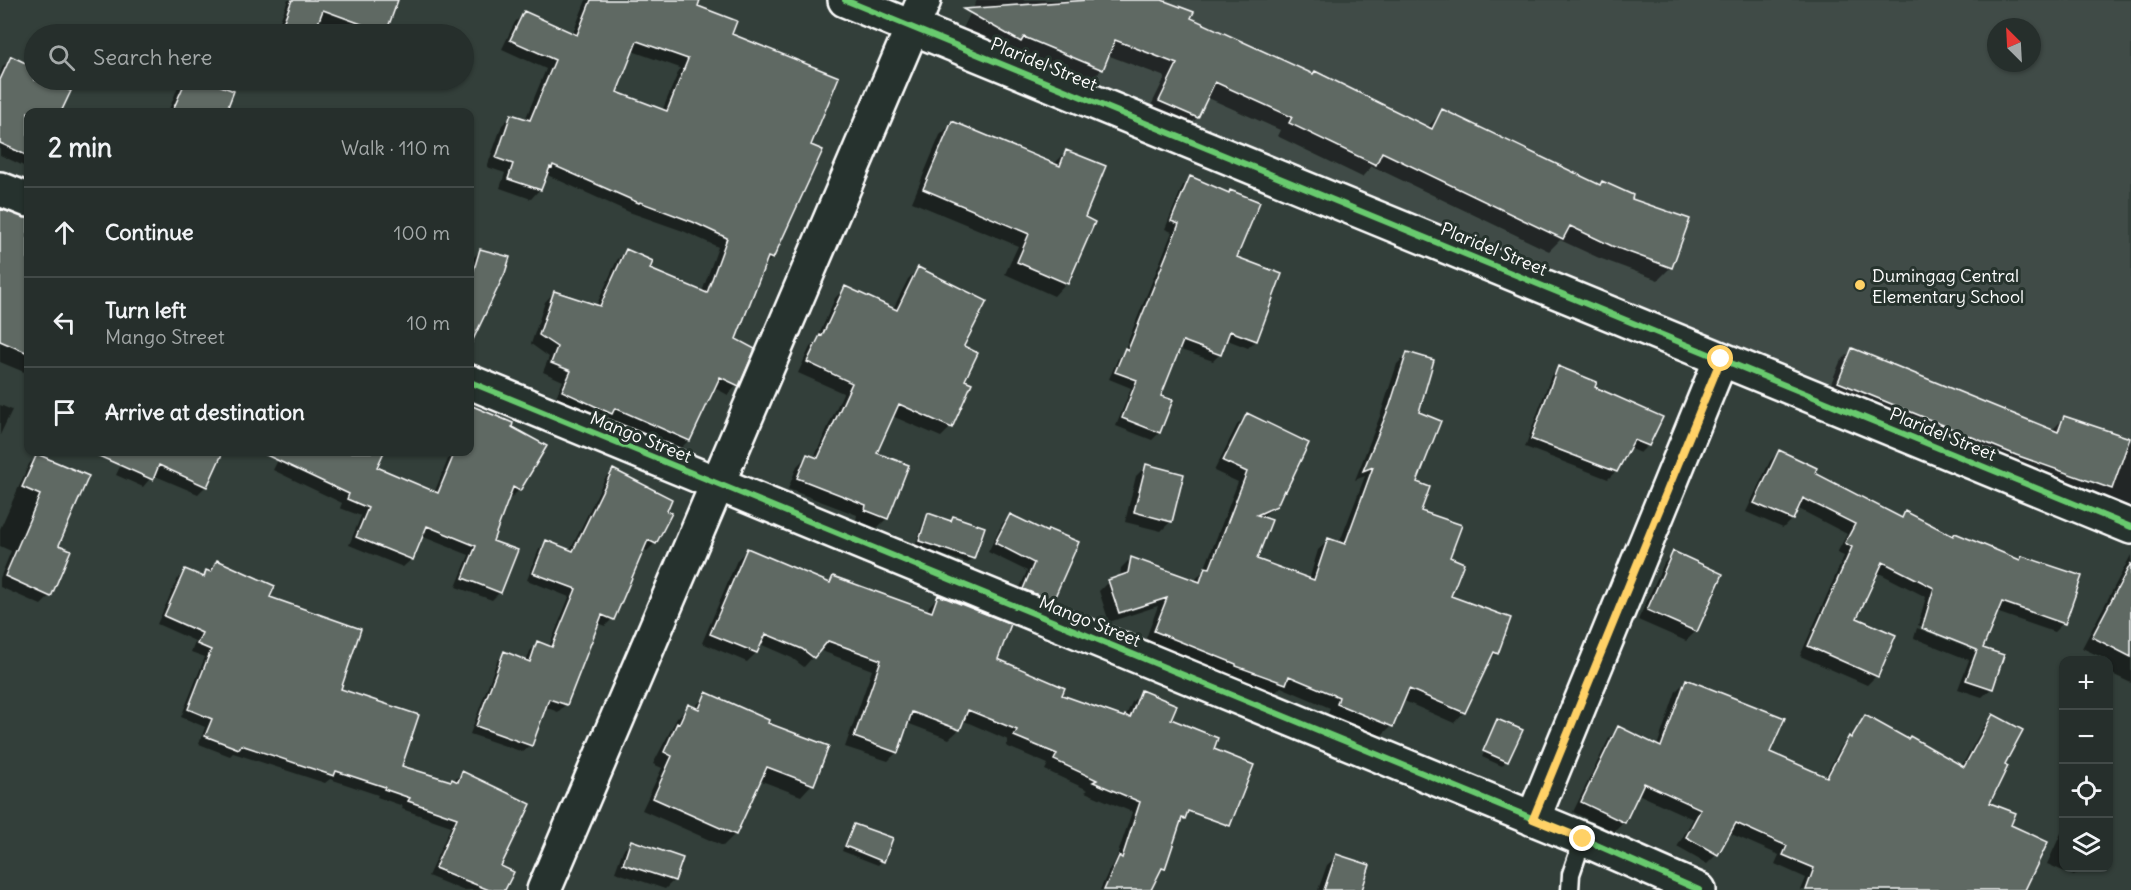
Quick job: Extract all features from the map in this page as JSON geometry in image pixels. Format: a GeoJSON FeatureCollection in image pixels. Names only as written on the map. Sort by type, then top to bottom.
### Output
{"type":"FeatureCollection","features":[{"type":"Feature","properties":{"kind":"street","name":"Plaridel Street"},"geometry":{"type":"LineString","coordinates":[[845,0],[919,13],[1721,359],[2131,527]]}},
{"type":"Feature","properties":{"kind":"street"},"geometry":{"type":"LineString","coordinates":[[544,890],[919,13]]}},
{"type":"Feature","properties":{"kind":"street"},"geometry":{"type":"LineString","coordinates":[[0,189],[24,198]]}},
{"type":"Feature","properties":{"kind":"street"},"geometry":{"type":"LineString","coordinates":[[1533,819],[1721,359]]}},
{"type":"Feature","properties":{"kind":"street","name":"Mango Street"},"geometry":{"type":"LineString","coordinates":[[474,384],[1583,839],[1699,890]]}},
{"type":"Feature","properties":{"kind":"lane"},"geometry":{"type":"LineString","coordinates":[[1570,890],[1570,874],[1583,839]]}},
{"type":"Feature","properties":{"kind":"shaded area","name":"Dumingag Central Elementary School"},"geometry":{"type":"Polygon","coordinates":[[[977,0],[2131,0],[2131,506],[964,29],[977,0]]]}},
{"type":"Feature","properties":{"kind":"building"},"geometry":{"type":"Polygon","coordinates":[[[292,0],[398,0],[389,24],[361,24],[323,10],[318,24],[283,23],[292,0]]]}},
{"type":"Feature","properties":{"kind":"building"},"geometry":{"type":"Polygon","coordinates":[[[591,0],[700,0],[698,6],[737,21],[732,34],[839,77],[811,145],[823,150],[773,259],[768,257],[736,339],[755,349],[739,386],[720,377],[690,441],[615,408],[612,414],[562,391],[571,371],[551,363],[557,347],[539,335],[554,291],[600,306],[626,249],[653,261],[650,269],[707,293],[727,238],[553,165],[552,168],[550,167],[541,190],[508,179],[513,164],[496,158],[511,114],[530,120],[555,60],[510,40],[524,11],[577,35],[591,0]],[[637,41],[617,92],[667,111],[688,59],[637,41]]]}},
{"type":"Feature","properties":{"kind":"building"},"geometry":{"type":"Polygon","coordinates":[[[1088,0],[1162,0],[1194,12],[1191,18],[1313,74],[1315,71],[1432,129],[1442,109],[1600,185],[1602,181],[1633,195],[1632,199],[1690,219],[1672,268],[1612,246],[1570,226],[1563,239],[1382,152],[1376,165],[1289,123],[1292,117],[1215,82],[1198,118],[1159,101],[1177,64],[1115,40],[1103,70],[1024,37],[1021,42],[963,9],[1088,0]]]}},
{"type":"Feature","properties":{"kind":"building"},"geometry":{"type":"Polygon","coordinates":[[[11,56],[24,62],[24,90],[71,91],[63,108],[24,108],[24,154],[0,143],[0,80],[11,56]]]}},
{"type":"Feature","properties":{"kind":"building"},"geometry":{"type":"Polygon","coordinates":[[[182,90],[234,91],[228,108],[174,108],[182,90]]]}},
{"type":"Feature","properties":{"kind":"building"},"geometry":{"type":"Polygon","coordinates":[[[952,121],[1060,166],[1066,150],[1106,166],[1085,217],[1095,222],[1068,284],[1017,262],[1029,234],[923,189],[952,121]]]}},
{"type":"Feature","properties":{"kind":"building"},"geometry":{"type":"Polygon","coordinates":[[[1190,176],[1229,193],[1230,190],[1260,202],[1237,257],[1282,274],[1257,341],[1230,331],[1221,355],[1183,341],[1161,396],[1173,400],[1160,433],[1122,418],[1137,380],[1115,372],[1125,348],[1128,350],[1179,224],[1171,221],[1190,176]]]}},
{"type":"Feature","properties":{"kind":"building"},"geometry":{"type":"Polygon","coordinates":[[[0,209],[24,217],[24,351],[0,341],[0,209]]]}},
{"type":"Feature","properties":{"kind":"building"},"geometry":{"type":"Polygon","coordinates":[[[480,249],[510,257],[505,273],[474,338],[474,269],[480,249]]]}},
{"type":"Feature","properties":{"kind":"building"},"geometry":{"type":"Polygon","coordinates":[[[918,267],[987,301],[964,346],[978,353],[965,380],[972,383],[952,428],[899,404],[877,453],[909,465],[888,519],[865,510],[866,505],[797,478],[807,454],[818,458],[852,383],[807,362],[845,286],[897,310],[918,267]]]}},
{"type":"Feature","properties":{"kind":"building"},"geometry":{"type":"Polygon","coordinates":[[[1852,348],[2058,432],[2064,416],[2130,438],[2112,489],[2016,455],[1838,382],[1852,348]]]}},
{"type":"Feature","properties":{"kind":"building"},"geometry":{"type":"Polygon","coordinates":[[[1407,352],[1434,360],[1419,412],[1441,421],[1417,482],[1430,487],[1421,511],[1462,525],[1450,557],[1464,563],[1451,596],[1511,618],[1498,654],[1494,652],[1465,713],[1409,689],[1393,727],[1337,704],[1339,697],[1289,676],[1286,684],[1236,666],[1236,664],[1154,631],[1167,598],[1119,613],[1108,580],[1128,573],[1131,557],[1200,582],[1205,567],[1210,568],[1247,472],[1223,461],[1247,413],[1309,443],[1277,506],[1257,515],[1272,520],[1257,559],[1314,580],[1328,538],[1345,544],[1373,467],[1363,471],[1390,405],[1407,352]]]}},
{"type":"Feature","properties":{"kind":"building"},"geometry":{"type":"Polygon","coordinates":[[[1558,366],[1597,382],[1595,387],[1663,417],[1649,446],[1634,440],[1617,472],[1531,439],[1558,366]]]}},
{"type":"Feature","properties":{"kind":"building"},"geometry":{"type":"Polygon","coordinates":[[[474,407],[513,423],[512,427],[547,446],[520,491],[513,487],[493,541],[518,550],[501,593],[463,578],[476,546],[427,526],[413,560],[356,537],[368,508],[347,499],[349,494],[268,456],[382,456],[377,467],[438,493],[453,456],[474,456],[474,407]]]}},
{"type":"Feature","properties":{"kind":"building"},"geometry":{"type":"Polygon","coordinates":[[[1779,450],[1817,468],[1815,473],[1902,518],[1905,511],[1953,536],[1955,533],[2020,560],[2022,556],[2082,576],[2065,624],[2002,602],[1983,648],[2004,655],[1993,689],[1966,680],[1977,650],[1922,628],[1934,588],[1883,562],[1857,618],[1896,635],[1878,677],[1808,646],[1852,547],[1845,543],[1855,524],[1803,498],[1793,520],[1754,503],[1779,450]]]}},
{"type":"Feature","properties":{"kind":"building"},"geometry":{"type":"Polygon","coordinates":[[[36,456],[42,456],[89,476],[59,545],[71,550],[51,597],[5,576],[40,495],[22,487],[36,456]]]}},
{"type":"Feature","properties":{"kind":"building"},"geometry":{"type":"Polygon","coordinates":[[[99,456],[221,456],[207,487],[159,465],[153,480],[99,456]]]}},
{"type":"Feature","properties":{"kind":"building"},"geometry":{"type":"Polygon","coordinates":[[[1146,464],[1184,474],[1172,522],[1134,512],[1146,464]]]}},
{"type":"Feature","properties":{"kind":"building"},"geometry":{"type":"Polygon","coordinates":[[[613,469],[672,499],[667,511],[672,513],[656,544],[648,540],[614,620],[602,615],[567,705],[549,699],[532,746],[476,726],[504,651],[530,662],[537,641],[552,647],[576,589],[533,573],[546,540],[573,551],[613,469]]]}},
{"type":"Feature","properties":{"kind":"building"},"geometry":{"type":"Polygon","coordinates":[[[928,513],[951,521],[953,516],[985,527],[974,559],[919,541],[928,513]]]}},
{"type":"Feature","properties":{"kind":"building"},"geometry":{"type":"Polygon","coordinates":[[[1010,514],[1047,532],[1048,529],[1079,542],[1053,601],[1023,589],[1034,563],[995,543],[1010,514]]]}},
{"type":"Feature","properties":{"kind":"building"},"geometry":{"type":"Polygon","coordinates":[[[747,548],[830,583],[833,576],[932,612],[938,595],[1011,624],[998,659],[1065,688],[1062,695],[1130,718],[1141,690],[1177,705],[1171,719],[1218,738],[1214,749],[1254,765],[1230,826],[1188,811],[1185,819],[1182,818],[1165,869],[1162,868],[1151,890],[1104,890],[1119,856],[1122,858],[1140,802],[1093,782],[1097,780],[1054,760],[1057,754],[1014,736],[1017,730],[968,710],[960,730],[912,712],[898,753],[854,737],[881,660],[828,641],[814,658],[802,649],[766,634],[757,653],[710,634],[747,548]]]}},
{"type":"Feature","properties":{"kind":"building"},"geometry":{"type":"Polygon","coordinates":[[[1673,551],[1723,574],[1697,632],[1647,610],[1673,551]]]}},
{"type":"Feature","properties":{"kind":"building"},"geometry":{"type":"Polygon","coordinates":[[[217,560],[275,586],[270,597],[361,629],[341,689],[419,715],[402,766],[458,782],[462,771],[531,804],[501,866],[514,872],[505,890],[489,890],[435,868],[457,818],[408,801],[410,798],[384,789],[385,787],[336,771],[334,776],[241,745],[239,749],[205,736],[212,719],[188,709],[211,650],[197,644],[202,633],[164,616],[185,569],[204,577],[206,570],[211,572],[217,560]]]}},
{"type":"Feature","properties":{"kind":"building"},"geometry":{"type":"Polygon","coordinates":[[[2131,563],[2131,657],[2092,637],[2131,563]]]}},
{"type":"Feature","properties":{"kind":"building"},"geometry":{"type":"Polygon","coordinates":[[[1686,679],[1785,718],[1770,752],[1827,777],[1849,736],[1851,738],[1865,715],[1908,739],[1910,736],[1964,767],[1993,714],[2023,730],[2005,764],[2008,766],[1990,803],[2016,813],[2011,825],[2048,842],[2025,890],[1806,890],[1814,868],[1783,855],[1787,846],[1736,823],[1718,855],[1686,837],[1701,809],[1644,783],[1625,823],[1581,802],[1618,726],[1661,747],[1686,679]]]}},
{"type":"Feature","properties":{"kind":"building"},"geometry":{"type":"Polygon","coordinates":[[[706,692],[769,720],[768,723],[829,746],[814,785],[767,767],[736,835],[653,798],[672,756],[664,752],[677,723],[679,724],[688,704],[699,709],[706,692]]]}},
{"type":"Feature","properties":{"kind":"building"},"geometry":{"type":"Polygon","coordinates":[[[1497,719],[1523,730],[1508,762],[1483,751],[1497,719]]]}},
{"type":"Feature","properties":{"kind":"building"},"geometry":{"type":"Polygon","coordinates":[[[854,824],[893,838],[884,862],[845,846],[854,824]]]}},
{"type":"Feature","properties":{"kind":"building"},"geometry":{"type":"Polygon","coordinates":[[[631,840],[683,858],[675,881],[623,864],[631,840]]]}},
{"type":"Feature","properties":{"kind":"building"},"geometry":{"type":"Polygon","coordinates":[[[1336,854],[1370,865],[1362,890],[1324,890],[1336,854]]]}},
{"type":"Feature","properties":{"kind":"cycle path"},"geometry":{"type":"LineString","coordinates":[[845,0],[2131,527]]}},
{"type":"Feature","properties":{"kind":"cycle path"},"geometry":{"type":"LineString","coordinates":[[474,384],[1583,839],[1699,890]]}},
{"type":"Feature","properties":{"kind":"place","name":"Dumingag Central Elementary School"},"geometry":{"type":"Point","coordinates":[1860,285]}},
{"type":"Feature","properties":{"kind":"route"},"geometry":{"type":"LineString","coordinates":[[1583,839],[1533,819],[1721,359]]}}]}
